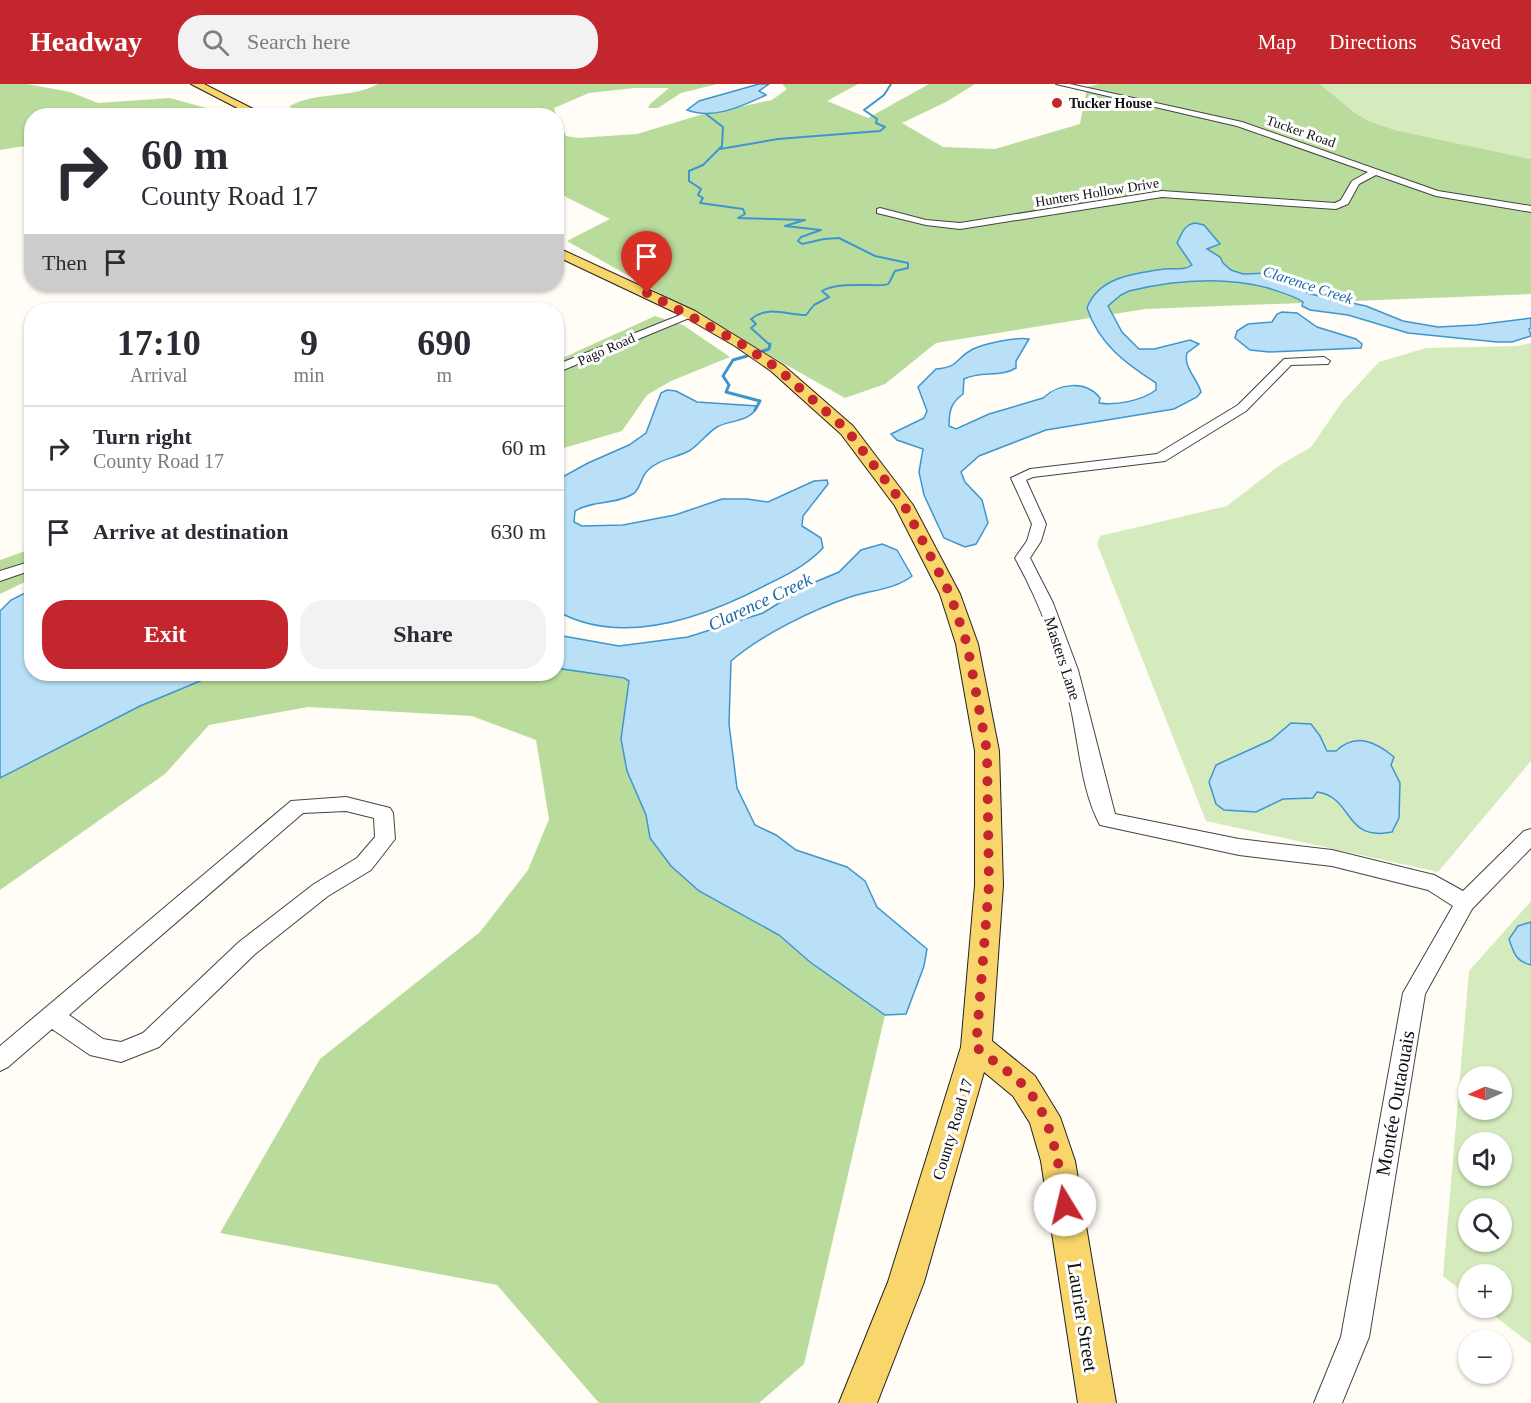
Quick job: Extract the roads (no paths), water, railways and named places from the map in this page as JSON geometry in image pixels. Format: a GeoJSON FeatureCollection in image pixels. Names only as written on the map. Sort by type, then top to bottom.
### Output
{"type":"FeatureCollection","features":[{"type":"Feature","properties":{"kind":"main road"},"geometry":{"type":"LineString","coordinates":[[196,84],[246,108]]}},
{"type":"Feature","properties":{"kind":"main road","name":"County Road 17"},"geometry":{"type":"LineString","coordinates":[[564,255],[690,314],[740,343],[777,368],[847,430],[904,505],[950,594],[967,644],[987,751],[989,885],[976,1047],[906,1282],[858,1403]]}},
{"type":"Feature","properties":{"kind":"main road","name":"Laurier Street"},"geometry":{"type":"LineString","coordinates":[[976,1047],[1024,1086],[1044,1117],[1058,1161],[1097,1403]]}},
{"type":"Feature","properties":{"kind":"street","name":"Tucker Road"},"geometry":{"type":"LineString","coordinates":[[1060,84],[1239,124],[1447,195],[1531,209]]}},
{"type":"Feature","properties":{"kind":"street","name":"Hunters Hollow Drive"},"geometry":{"type":"LineString","coordinates":[[880,211],[928,225],[951,227],[972,226],[1133,197],[1162,194],[1336,206],[1345,202],[1356,180],[1375,172]]}},
{"type":"Feature","properties":{"kind":"street","name":"Pago Road"},"geometry":{"type":"LineString","coordinates":[[564,367],[690,314]]}},
{"type":"Feature","properties":{"kind":"street","name":"Masters Lane"},"geometry":{"type":"LineString","coordinates":[[1324,361],[1288,362],[1242,408],[1160,458],[1030,473],[1018,478],[1039,524],[1034,541],[1022,558],[1037,582],[1074,685],[1100,801],[1107,820],[1239,848],[1332,858],[1434,883],[1465,903]]}},
{"type":"Feature","properties":{"kind":"street"},"geometry":{"type":"LineString","coordinates":[[0,576],[24,568]]}},
{"type":"Feature","properties":{"kind":"street"},"geometry":{"type":"LineString","coordinates":[[0,1060],[53,1017],[243,851],[298,807],[346,804],[383,813],[385,839],[364,864],[321,890],[247,948],[151,1040],[121,1052],[98,1048],[53,1017]]}},
{"type":"Feature","properties":{"kind":"street","name":"Montée Outaouais"},"geometry":{"type":"LineString","coordinates":[[1328,1403],[1354,1337],[1414,993],[1465,903],[1531,836]]}},
{"type":"Feature","properties":{"kind":"water"},"geometry":{"type":"Polygon","coordinates":[[[759,84],[769,84],[759,91],[766,95],[738,107],[718,113],[697,113],[687,110],[699,101],[759,84]]]}},
{"type":"Feature","properties":{"kind":"water"},"geometry":{"type":"Polygon","coordinates":[[[1195,223],[1204,225],[1220,244],[1207,249],[1220,257],[1231,270],[1243,274],[1272,273],[1285,276],[1310,294],[1366,306],[1403,321],[1438,327],[1531,318],[1529,329],[1531,336],[1512,342],[1497,342],[1408,333],[1348,315],[1310,310],[1302,306],[1303,302],[1295,297],[1251,284],[1216,281],[1181,282],[1129,291],[1108,306],[1122,332],[1139,349],[1154,349],[1190,340],[1199,344],[1187,353],[1186,358],[1201,392],[1197,397],[1174,409],[1046,430],[979,456],[961,472],[965,482],[982,500],[988,523],[976,544],[965,547],[944,538],[924,495],[919,472],[923,449],[897,440],[891,434],[924,418],[927,411],[918,387],[936,369],[954,364],[973,349],[1001,341],[1029,339],[1016,361],[1016,368],[1004,373],[970,376],[964,379],[963,394],[952,407],[949,426],[956,429],[989,414],[1043,398],[1064,387],[1087,388],[1100,398],[1099,403],[1106,404],[1129,401],[1151,394],[1156,390],[1156,383],[1114,352],[1098,332],[1087,308],[1100,289],[1119,278],[1141,272],[1182,269],[1192,265],[1177,243],[1186,228],[1195,223]]]}},
{"type":"Feature","properties":{"kind":"water"},"geometry":{"type":"Polygon","coordinates":[[[1297,313],[1317,327],[1356,339],[1362,344],[1361,348],[1269,352],[1250,350],[1235,338],[1237,331],[1248,324],[1272,322],[1277,314],[1297,313]]]}},
{"type":"Feature","properties":{"kind":"water"},"geometry":{"type":"Polygon","coordinates":[[[667,390],[676,391],[697,402],[757,406],[745,418],[717,427],[689,451],[651,467],[633,494],[619,500],[589,505],[575,511],[574,522],[582,526],[623,525],[675,515],[722,499],[768,502],[814,481],[827,480],[828,484],[803,516],[802,526],[821,538],[823,548],[810,560],[782,577],[717,608],[690,617],[663,624],[636,627],[608,627],[582,622],[564,614],[564,476],[629,445],[646,433],[661,393],[667,390]]]}},
{"type":"Feature","properties":{"kind":"water"},"geometry":{"type":"Polygon","coordinates":[[[882,544],[897,550],[912,576],[898,584],[850,597],[804,616],[743,651],[731,661],[729,724],[737,788],[755,825],[776,835],[796,850],[847,867],[865,881],[877,907],[927,949],[924,966],[906,1014],[885,1015],[810,962],[779,935],[699,891],[671,866],[650,838],[646,815],[627,771],[621,739],[629,681],[624,678],[564,669],[564,636],[619,646],[688,637],[763,613],[808,585],[839,572],[861,550],[882,544]]]}},
{"type":"Feature","properties":{"kind":"water"},"geometry":{"type":"Polygon","coordinates":[[[24,594],[24,681],[200,681],[140,706],[0,778],[0,611],[11,600],[24,594]]]}},
{"type":"Feature","properties":{"kind":"water"},"geometry":{"type":"Polygon","coordinates":[[[1291,723],[1311,724],[1327,751],[1336,751],[1351,742],[1366,741],[1394,757],[1391,765],[1400,783],[1399,818],[1392,832],[1365,831],[1356,825],[1337,802],[1317,792],[1313,798],[1283,799],[1256,812],[1224,810],[1216,804],[1209,782],[1216,765],[1271,740],[1291,723]]]}},
{"type":"Feature","properties":{"kind":"water"},"geometry":{"type":"Polygon","coordinates":[[[1531,922],[1531,965],[1518,959],[1509,939],[1518,926],[1531,922]]]}},
{"type":"Feature","properties":{"kind":"waterway"},"geometry":{"type":"LineString","coordinates":[[720,149],[778,139],[880,131],[885,127],[876,123],[877,119],[864,110],[884,95],[891,84]]}},
{"type":"Feature","properties":{"kind":"waterway"},"geometry":{"type":"LineString","coordinates":[[706,114],[723,127],[722,146],[703,165],[689,171],[689,181],[701,189],[698,195],[703,198],[700,203],[743,209],[745,214],[738,218],[805,220],[785,226],[821,230],[801,237],[798,241],[802,244],[839,238],[875,256],[908,263],[908,268],[895,271],[888,284],[885,285],[850,285],[822,291],[829,297],[814,305],[806,315],[764,312],[751,319],[756,324],[751,328],[770,345]]}},
{"type":"Feature","properties":{"kind":"waterway"},"geometry":{"type":"LineString","coordinates":[[763,351],[769,349],[770,345]]}},
{"type":"Feature","properties":{"kind":"waterway"},"geometry":{"type":"LineString","coordinates":[[747,356],[733,360],[723,376],[729,385],[726,392],[760,401],[755,410]]}},
{"type":"Feature","properties":{"kind":"place","name":"Tucker House"},"geometry":{"type":"Point","coordinates":[1057,103]}},
{"type":"Feature","properties":{"kind":"water label","name":"Clarence Creek"},"geometry":{"type":"Point","coordinates":[1308,285]}},
{"type":"Feature","properties":{"kind":"water label","name":"Clarence Creek"},"geometry":{"type":"Point","coordinates":[760,602]}}]}
